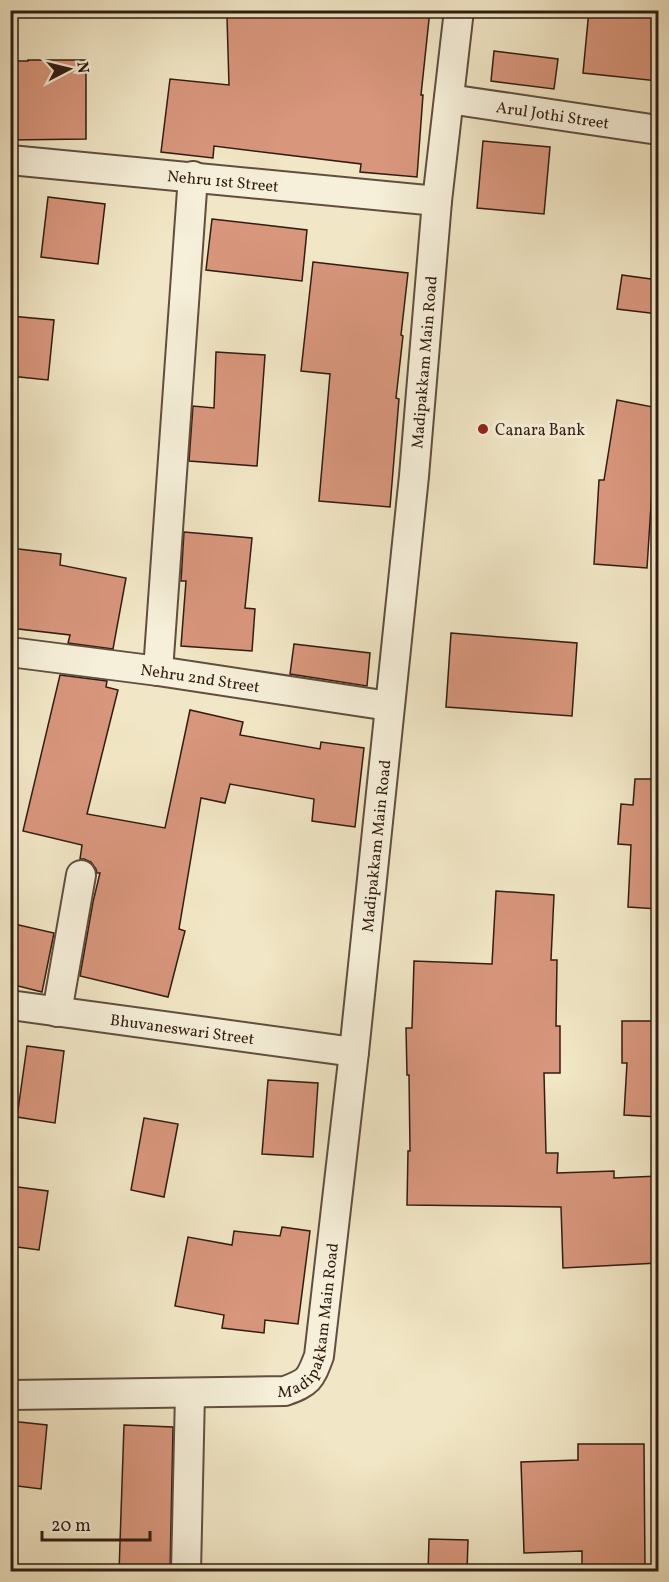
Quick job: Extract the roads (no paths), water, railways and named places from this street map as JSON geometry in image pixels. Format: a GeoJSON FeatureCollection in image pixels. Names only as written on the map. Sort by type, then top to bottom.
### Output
{"type":"FeatureCollection","features":[{"type":"Feature","properties":{"kind":"street","name":"Madipakkam Main Road"},"geometry":{"type":"LineString","coordinates":[[10,1395],[285,1391],[307,1382],[319,1356],[354,1052],[414,476],[437,201],[459,10]]}},
{"type":"Feature","properties":{"kind":"street","name":"Arul Jothi Street"},"geometry":{"type":"LineString","coordinates":[[449,99],[658,130]]}},
{"type":"Feature","properties":{"kind":"street","name":"Nehru 1st Street"},"geometry":{"type":"LineString","coordinates":[[10,160],[437,201]]}},
{"type":"Feature","properties":{"kind":"street"},"geometry":{"type":"LineString","coordinates":[[158,671],[193,176]]}},
{"type":"Feature","properties":{"kind":"street","name":"Nehru 2nd Street"},"geometry":{"type":"LineString","coordinates":[[10,652],[158,671],[389,706]]}},
{"type":"Feature","properties":{"kind":"street"},"geometry":{"type":"LineString","coordinates":[[57,1012],[81,875]]}},
{"type":"Feature","properties":{"kind":"street","name":"Bhuvaneswari Street"},"geometry":{"type":"LineString","coordinates":[[10,1005],[354,1052]]}},
{"type":"Feature","properties":{"kind":"street"},"geometry":{"type":"LineString","coordinates":[[186,1572],[190,1393]]}},
{"type":"Feature","properties":{"kind":"place","name":"Canara Bank"},"geometry":{"type":"Point","coordinates":[483,429]}}]}
